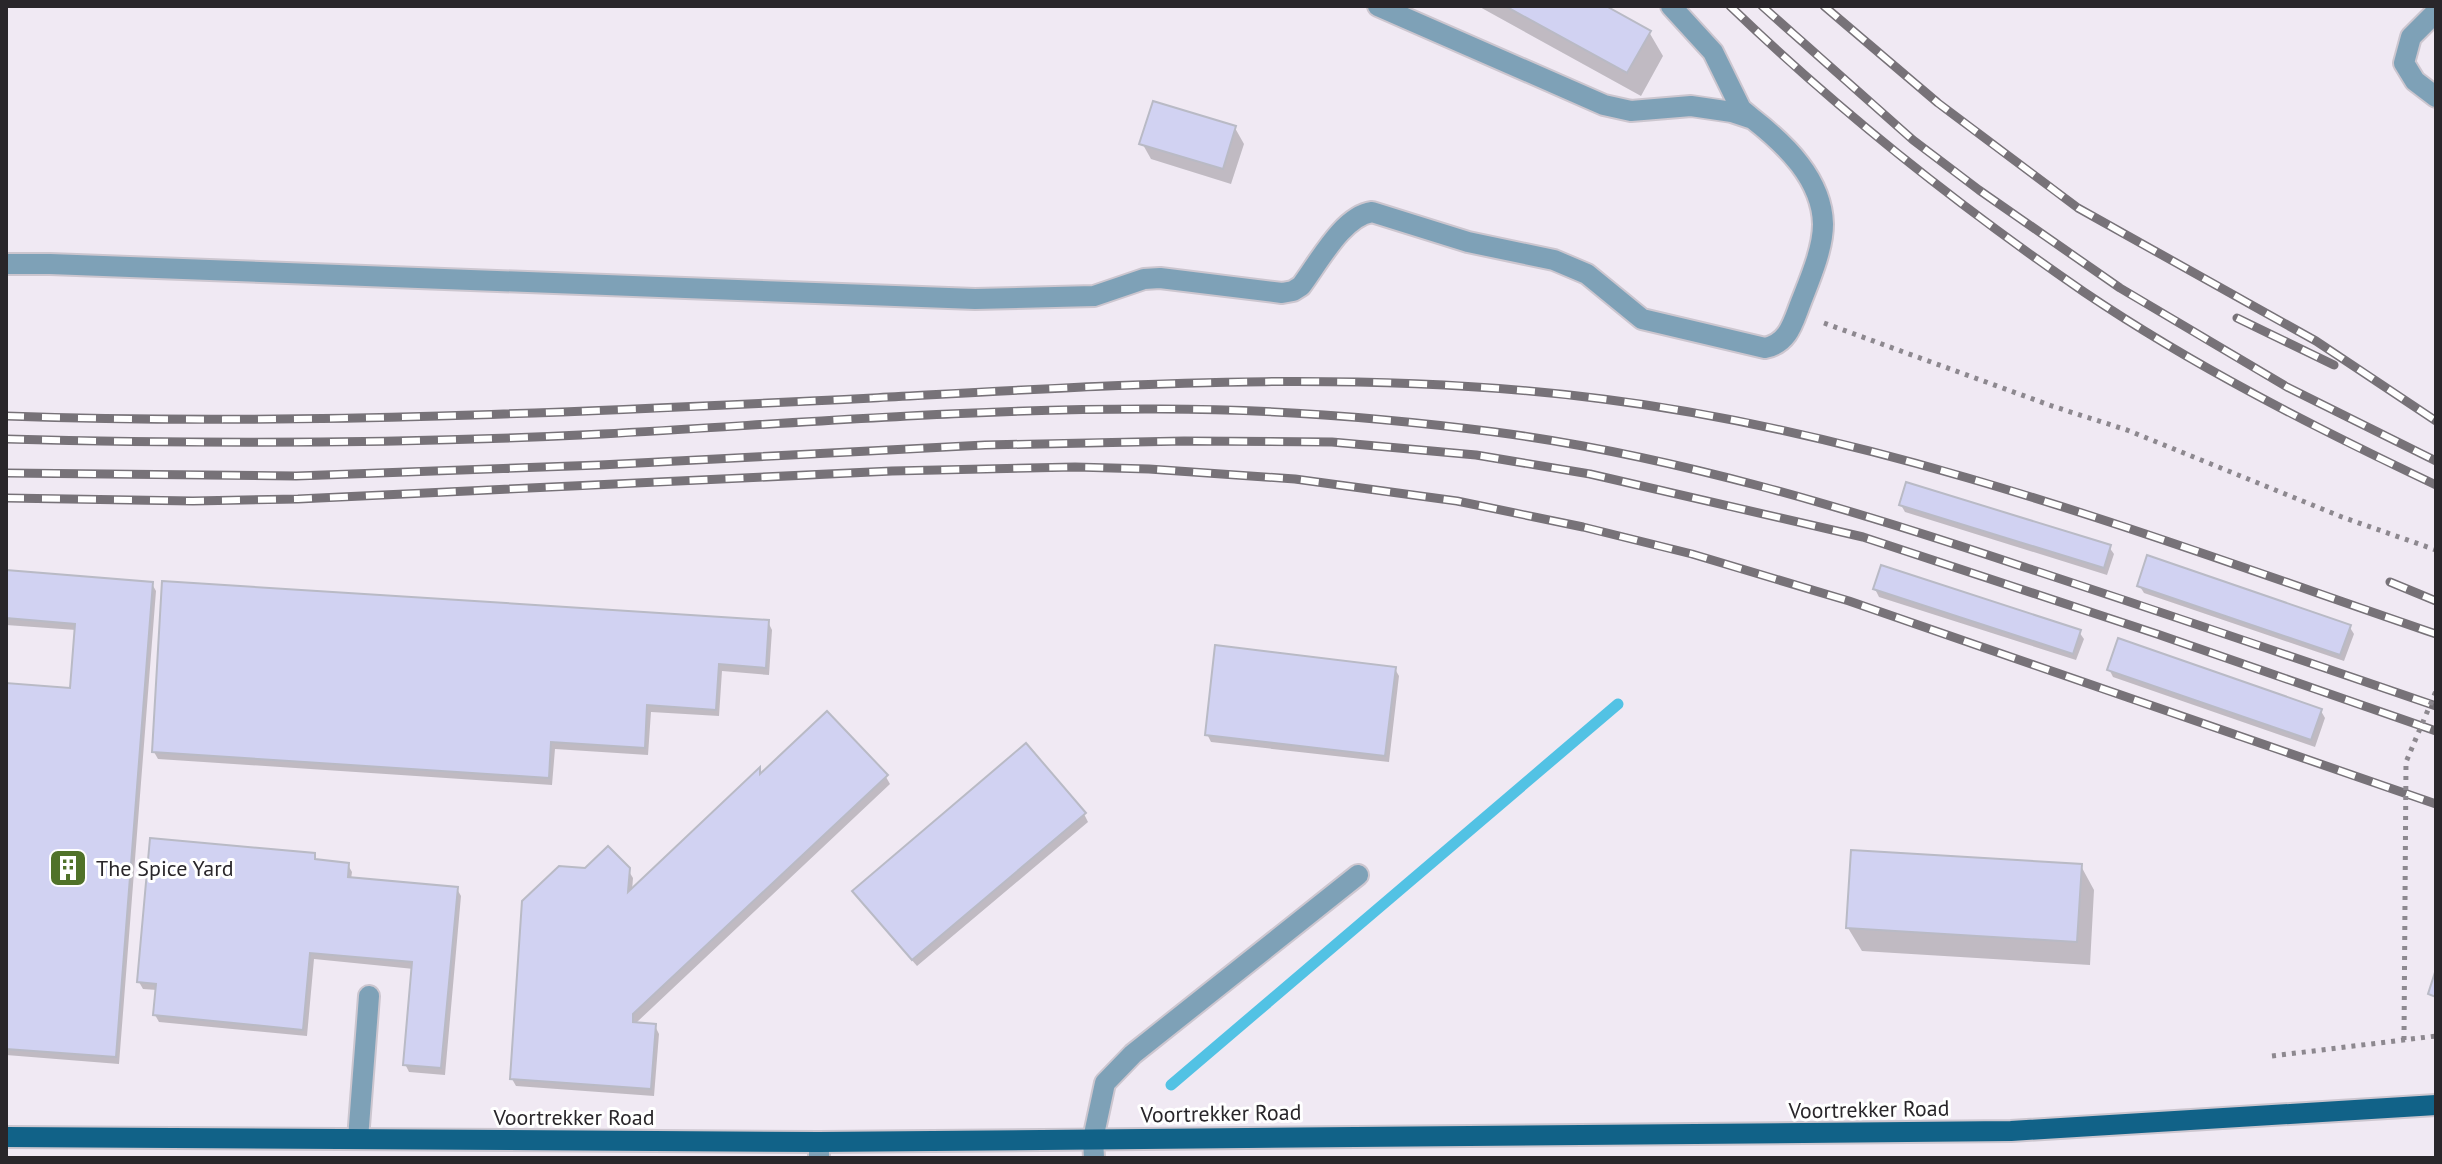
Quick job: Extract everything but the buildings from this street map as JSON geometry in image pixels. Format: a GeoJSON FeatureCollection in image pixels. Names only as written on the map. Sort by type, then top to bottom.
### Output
{"type":"FeatureCollection","features":[{"type":"Feature","properties":{"kind":"main road","name":"Voortrekker Road"},"geometry":{"type":"LineString","coordinates":[[6,1137],[358,1149],[1094,1149],[2011,1131],[2436,1105]]}},
{"type":"Feature","properties":{"kind":"street"},"geometry":{"type":"LineString","coordinates":[[1378,6],[1604,105],[1631,111],[1691,106],[1732,112],[1753,119]]}},
{"type":"Feature","properties":{"kind":"street"},"geometry":{"type":"LineString","coordinates":[[6,264],[975,299],[1094,296],[1144,279],[1160,278],[1282,293],[1301,286],[1349,221],[1360,214],[1372,212],[1468,242],[1573,266],[1587,274],[1629,311],[1654,324],[1765,348],[1782,342],[1797,313],[1821,237],[1823,223],[1819,204],[1797,160],[1778,138],[1741,109],[1713,52],[1671,6]]}},
{"type":"Feature","properties":{"kind":"street"},"geometry":{"type":"LineString","coordinates":[[2436,12],[2411,37],[2404,63],[2415,81],[2436,97]]}},
{"type":"Feature","properties":{"kind":"street"},"geometry":{"type":"LineString","coordinates":[[1691,106],[1712,93],[1717,82],[1718,70],[1713,52]]}},
{"type":"Feature","properties":{"kind":"street"},"geometry":{"type":"LineString","coordinates":[[1094,1149],[1105,1083],[1133,1054],[1358,875]]}},
{"type":"Feature","properties":{"kind":"street"},"geometry":{"type":"LineString","coordinates":[[358,1149],[369,996]]}},
{"type":"Feature","properties":{"kind":"path"},"geometry":{"type":"LineString","coordinates":[[1797,313],[2052,406],[2127,430],[2342,517],[2436,550]]}},
{"type":"Feature","properties":{"kind":"path"},"geometry":{"type":"LineString","coordinates":[[2404,1040],[2406,762],[2436,691]]}},
{"type":"Feature","properties":{"kind":"path"},"geometry":{"type":"LineString","coordinates":[[2272,1056],[2436,1036]]}},
{"type":"Feature","properties":{"kind":"waterway"},"geometry":{"type":"LineString","coordinates":[[1171,1085],[1618,704]]}},
{"type":"Feature","properties":{"kind":"railway"},"geometry":{"type":"LineString","coordinates":[[1730,6],[1814,83],[1901,156],[1991,226],[2084,292],[2169,346],[2257,395],[2436,485]]}},
{"type":"Feature","properties":{"kind":"railway"},"geometry":{"type":"LineString","coordinates":[[1762,6],[1913,140],[2120,288],[2287,387],[2436,461]]}},
{"type":"Feature","properties":{"kind":"railway"},"geometry":{"type":"LineString","coordinates":[[1824,6],[1938,103],[2078,208],[2316,341],[2436,421]]}},
{"type":"Feature","properties":{"kind":"railway"},"geometry":{"type":"LineString","coordinates":[[2237,318],[2334,365]]}},
{"type":"Feature","properties":{"kind":"railway"},"geometry":{"type":"LineString","coordinates":[[6,416],[114,419],[440,416],[1238,382],[1421,384],[1512,390],[1603,399],[1710,416],[1816,438],[1921,465],[2129,528],[2436,634]]}},
{"type":"Feature","properties":{"kind":"railway"},"geometry":{"type":"LineString","coordinates":[[6,439],[230,442],[453,440],[1091,409],[1286,413],[1454,427],[1630,455],[1828,505],[2076,584],[2436,706]]}},
{"type":"Feature","properties":{"kind":"railway"},"geometry":{"type":"LineString","coordinates":[[6,473],[296,476],[600,465],[985,445],[1184,441],[1332,442],[1476,455],[1590,474],[1863,537],[2157,634],[2436,731]]}},
{"type":"Feature","properties":{"kind":"railway"},"geometry":{"type":"LineString","coordinates":[[6,498],[298,499],[892,471],[1075,467],[1295,479],[1457,501],[1692,554],[1849,601],[2436,804]]}},
{"type":"Feature","properties":{"kind":"railway"},"geometry":{"type":"LineString","coordinates":[[2390,582],[2436,601]]}},
{"type":"Feature","properties":{"kind":"place","name":"The Spice Yard"},"geometry":{"type":"Point","coordinates":[68,868]}}]}
